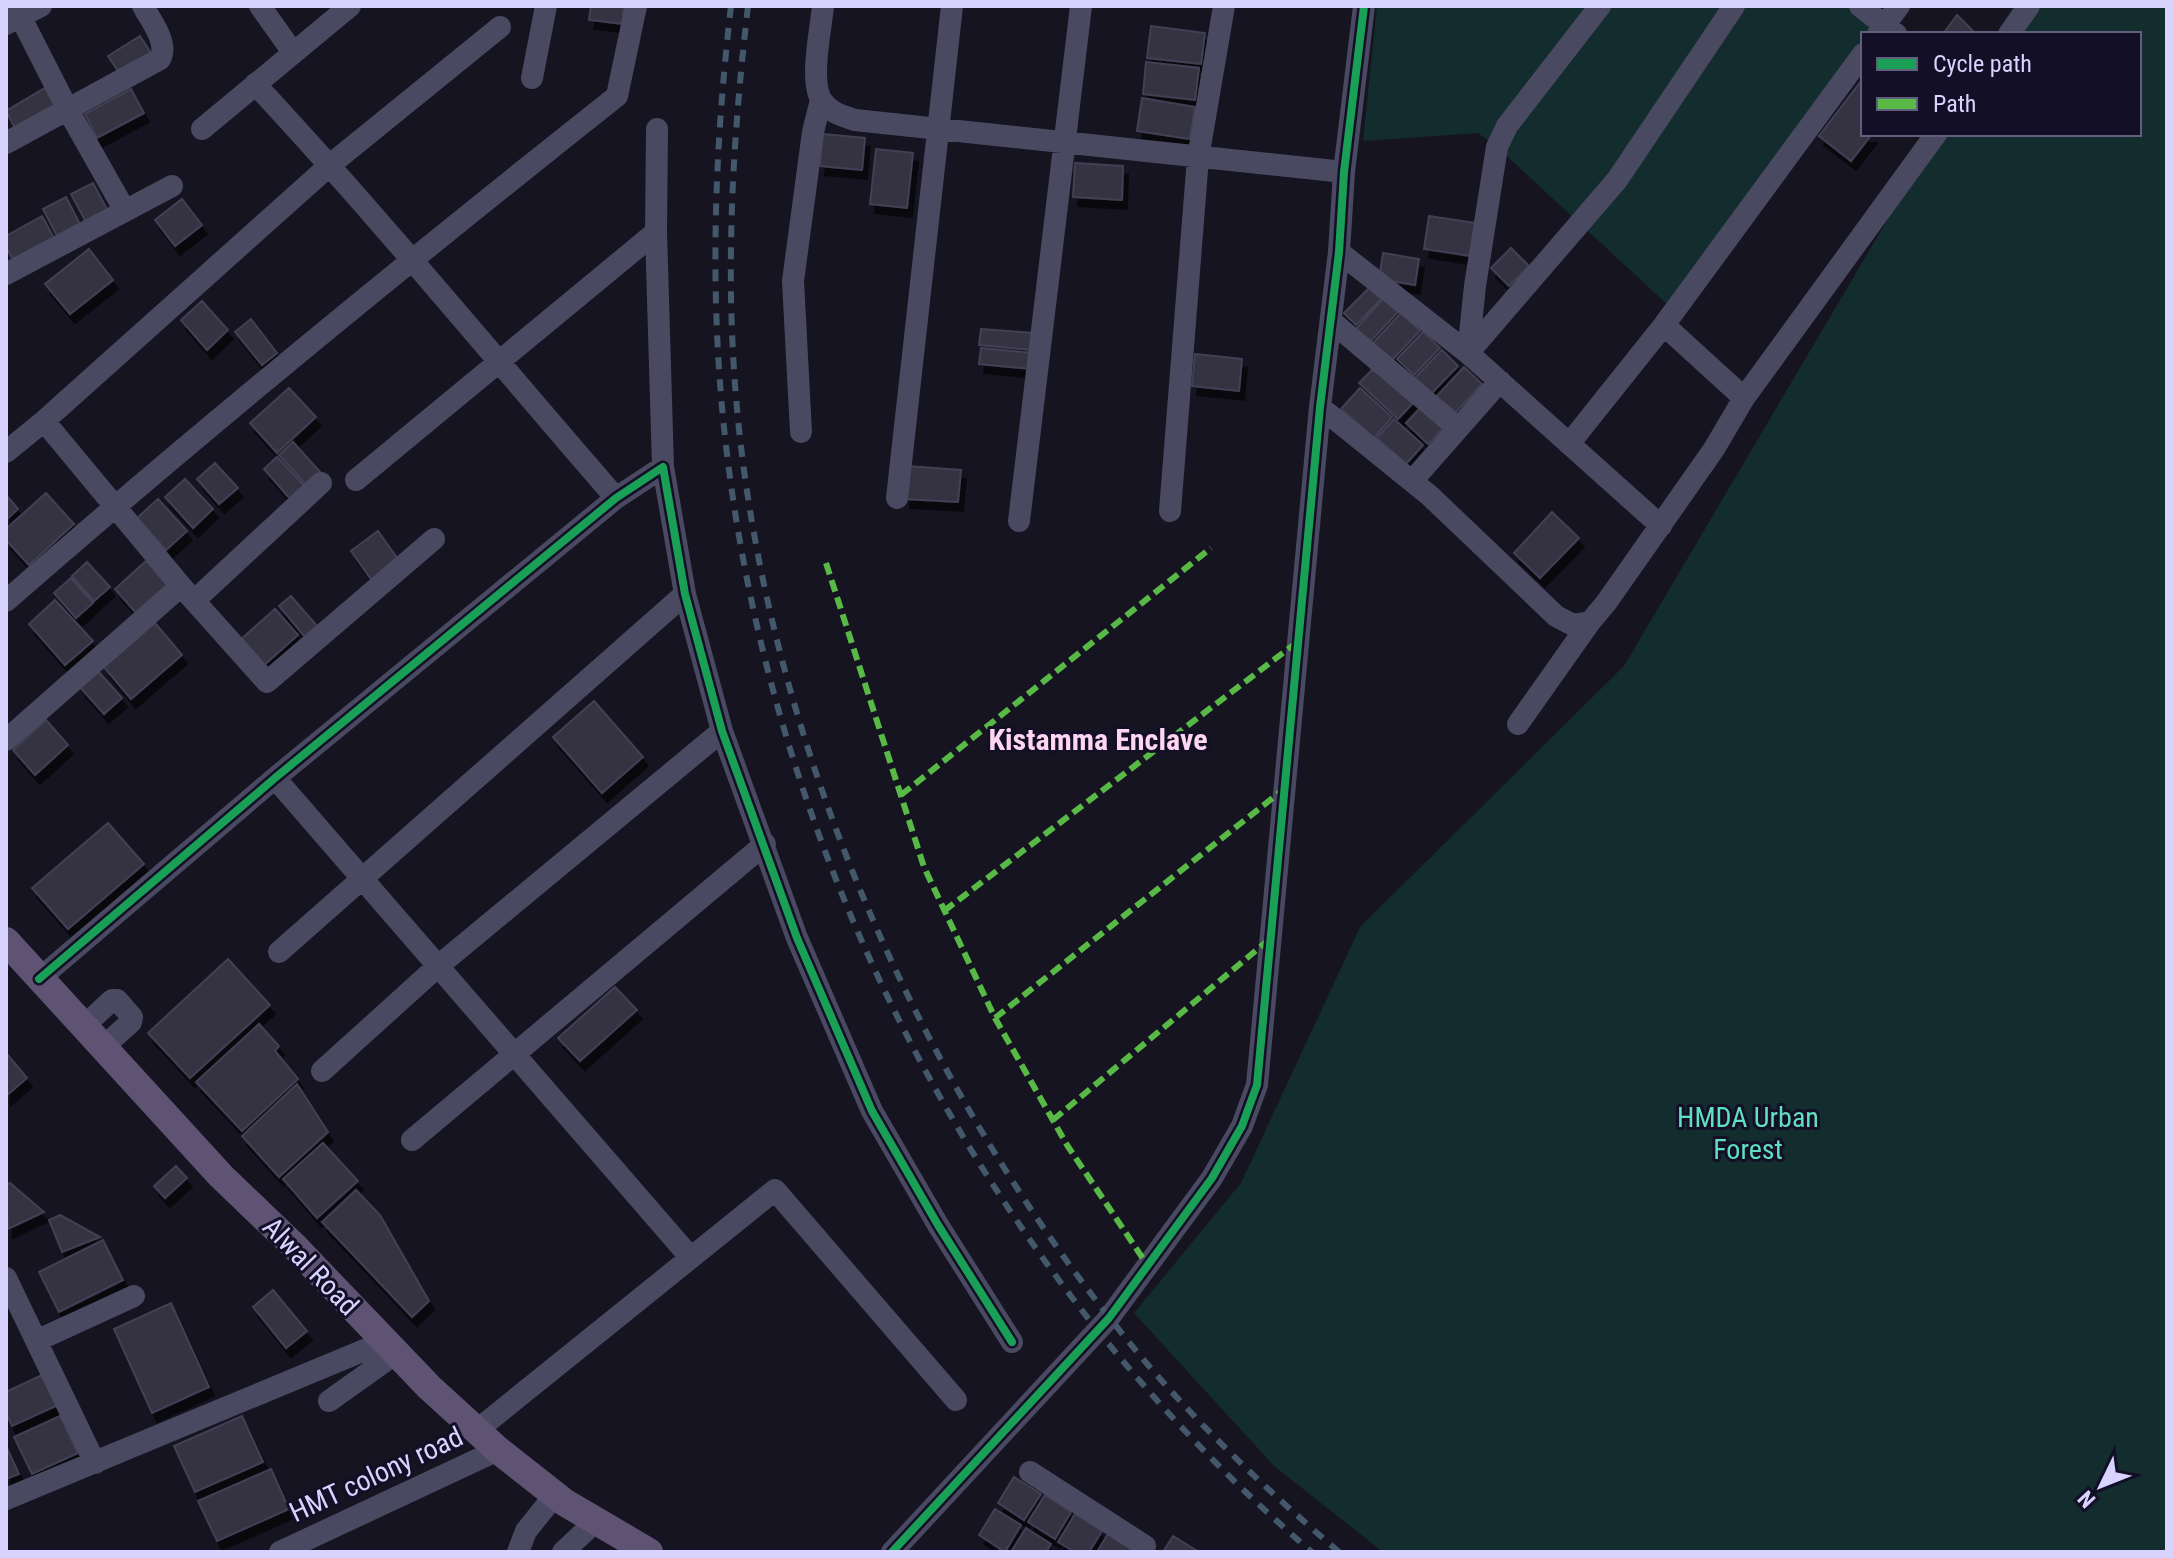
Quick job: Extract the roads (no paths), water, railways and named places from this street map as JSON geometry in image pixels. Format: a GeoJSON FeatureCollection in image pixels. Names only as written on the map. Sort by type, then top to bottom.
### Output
{"type":"FeatureCollection","features":[{"type":"Feature","properties":{"kind":"main road","name":"Alwal Road"},"geometry":{"type":"LineString","coordinates":[[6,941],[221,1176],[476,1431],[555,1495],[649,1552]]}},
{"type":"Feature","properties":{"kind":"street"},"geometry":{"type":"LineString","coordinates":[[41,6],[14,15],[124,209]]}},
{"type":"Feature","properties":{"kind":"street"},"geometry":{"type":"LineString","coordinates":[[6,143],[163,56],[163,43],[143,6]]}},
{"type":"Feature","properties":{"kind":"street"},"geometry":{"type":"LineString","coordinates":[[260,6],[292,51]]}},
{"type":"Feature","properties":{"kind":"street"},"geometry":{"type":"LineString","coordinates":[[202,129],[292,51],[350,6]]}},
{"type":"Feature","properties":{"kind":"street"},"geometry":{"type":"LineString","coordinates":[[532,78],[546,6]]}},
{"type":"Feature","properties":{"kind":"street"},"geometry":{"type":"LineString","coordinates":[[6,601],[115,506],[412,259],[617,96],[636,6]]}},
{"type":"Feature","properties":{"kind":"street"},"geometry":{"type":"LineString","coordinates":[[801,432],[793,281],[813,132],[821,100],[817,63],[823,6]]}},
{"type":"Feature","properties":{"kind":"street"},"geometry":{"type":"LineString","coordinates":[[897,498],[952,6]]}},
{"type":"Feature","properties":{"kind":"street"},"geometry":{"type":"LineString","coordinates":[[1019,521],[1081,6]]}},
{"type":"Feature","properties":{"kind":"street"},"geometry":{"type":"LineString","coordinates":[[1170,511],[1198,158],[1224,6]]}},
{"type":"Feature","properties":{"kind":"street"},"geometry":{"type":"LineString","coordinates":[[892,1552],[1109,1318],[1212,1178],[1242,1126],[1257,1085],[1320,407],[1364,6]]}},
{"type":"Feature","properties":{"kind":"street"},"geometry":{"type":"LineString","coordinates":[[1468,353],[1475,286],[1497,147],[1507,126],[1600,6]]}},
{"type":"Feature","properties":{"kind":"street"},"geometry":{"type":"LineString","coordinates":[[1468,353],[1617,180],[1734,6]]}},
{"type":"Feature","properties":{"kind":"street"},"geometry":{"type":"LineString","coordinates":[[1860,6],[1886,31],[1899,6]]}},
{"type":"Feature","properties":{"kind":"street"},"geometry":{"type":"LineString","coordinates":[[2010,32],[2029,6]]}},
{"type":"Feature","properties":{"kind":"street"},"geometry":{"type":"LineString","coordinates":[[6,452],[330,165],[500,27]]}},
{"type":"Feature","properties":{"kind":"street"},"geometry":{"type":"LineString","coordinates":[[1569,444],[1664,325],[1861,57]]}},
{"type":"Feature","properties":{"kind":"street"},"geometry":{"type":"LineString","coordinates":[[255,84],[412,259],[616,498]]}},
{"type":"Feature","properties":{"kind":"street"},"geometry":{"type":"LineString","coordinates":[[821,100],[833,112],[855,120],[1344,172]]}},
{"type":"Feature","properties":{"kind":"street"},"geometry":{"type":"LineString","coordinates":[[657,129],[656,232],[663,467],[685,594],[722,731],[797,938],[872,1111],[938,1225],[1012,1342]]}},
{"type":"Feature","properties":{"kind":"street"},"geometry":{"type":"LineString","coordinates":[[1518,724],[1661,526],[1714,449],[1744,398],[1935,136]]}},
{"type":"Feature","properties":{"kind":"street"},"geometry":{"type":"LineString","coordinates":[[6,274],[172,186]]}},
{"type":"Feature","properties":{"kind":"street"},"geometry":{"type":"LineString","coordinates":[[356,480],[656,232]]}},
{"type":"Feature","properties":{"kind":"street"},"geometry":{"type":"LineString","coordinates":[[1339,252],[1468,353],[1661,526]]}},
{"type":"Feature","properties":{"kind":"street"},"geometry":{"type":"LineString","coordinates":[[1331,321],[1458,428]]}},
{"type":"Feature","properties":{"kind":"street"},"geometry":{"type":"LineString","coordinates":[[1664,325],[1744,398]]}},
{"type":"Feature","properties":{"kind":"street"},"geometry":{"type":"LineString","coordinates":[[1412,481],[1500,381]]}},
{"type":"Feature","properties":{"kind":"street"},"geometry":{"type":"LineString","coordinates":[[1320,407],[1412,481],[1556,616],[1573,625],[1590,622]]}},
{"type":"Feature","properties":{"kind":"street"},"geometry":{"type":"LineString","coordinates":[[44,421],[267,682],[434,539]]}},
{"type":"Feature","properties":{"kind":"street"},"geometry":{"type":"LineString","coordinates":[[39,979],[275,778],[616,498],[663,467]]}},
{"type":"Feature","properties":{"kind":"street"},"geometry":{"type":"LineString","coordinates":[[6,740],[321,483]]}},
{"type":"Feature","properties":{"kind":"street"},"geometry":{"type":"LineString","coordinates":[[279,952],[685,594]]}},
{"type":"Feature","properties":{"kind":"street"},"geometry":{"type":"LineString","coordinates":[[322,1071],[437,967],[722,731]]}},
{"type":"Feature","properties":{"kind":"street"},"geometry":{"type":"LineString","coordinates":[[275,778],[691,1258]]}},
{"type":"Feature","properties":{"kind":"street"},"geometry":{"type":"LineString","coordinates":[[412,1140],[765,844]]}},
{"type":"Feature","properties":{"kind":"street"},"geometry":{"type":"LineString","coordinates":[[476,1431],[775,1190],[956,1400]]}},
{"type":"Feature","properties":{"kind":"street"},"geometry":{"type":"LineString","coordinates":[[6,1278],[95,1463]]}},
{"type":"Feature","properties":{"kind":"street"},"geometry":{"type":"LineString","coordinates":[[36,1341],[134,1296]]}},
{"type":"Feature","properties":{"kind":"street"},"geometry":{"type":"LineString","coordinates":[[329,1401],[390,1348]]}},
{"type":"Feature","properties":{"kind":"street"},"geometry":{"type":"LineString","coordinates":[[6,1499],[390,1348]]}},
{"type":"Feature","properties":{"kind":"street","name":"HMT colony road"},"geometry":{"type":"LineString","coordinates":[[280,1552],[498,1450]]}},
{"type":"Feature","properties":{"kind":"street"},"geometry":{"type":"LineString","coordinates":[[1030,1472],[1148,1541]]}},
{"type":"Feature","properties":{"kind":"street"},"geometry":{"type":"LineString","coordinates":[[516,1550],[526,1531],[555,1495]]}},
{"type":"Feature","properties":{"kind":"street"},"geometry":{"type":"LineString","coordinates":[[563,1552],[596,1521]]}},
{"type":"Feature","properties":{"kind":"railway"},"geometry":{"type":"LineString","coordinates":[[731,6],[717,187],[719,369],[739,536],[776,702],[830,863],[898,1019],[982,1167],[1079,1307],[1190,1436],[1312,1552]]}},
{"type":"Feature","properties":{"kind":"railway"},"geometry":{"type":"LineString","coordinates":[[748,6],[735,142],[731,233],[734,370],[748,496],[772,622],[808,747],[852,870],[905,990],[966,1105],[1035,1215],[1109,1317],[1189,1411],[1277,1498],[1339,1552]]}},
{"type":"Feature","properties":{"kind":"district","name":"Kistamma Enclave"},"geometry":{"type":"Point","coordinates":[1098,740]}},
{"type":"Feature","properties":{"kind":"park label","name":"HMDA Urban Forest"},"geometry":{"type":"Point","coordinates":[1748,1133]}}]}
